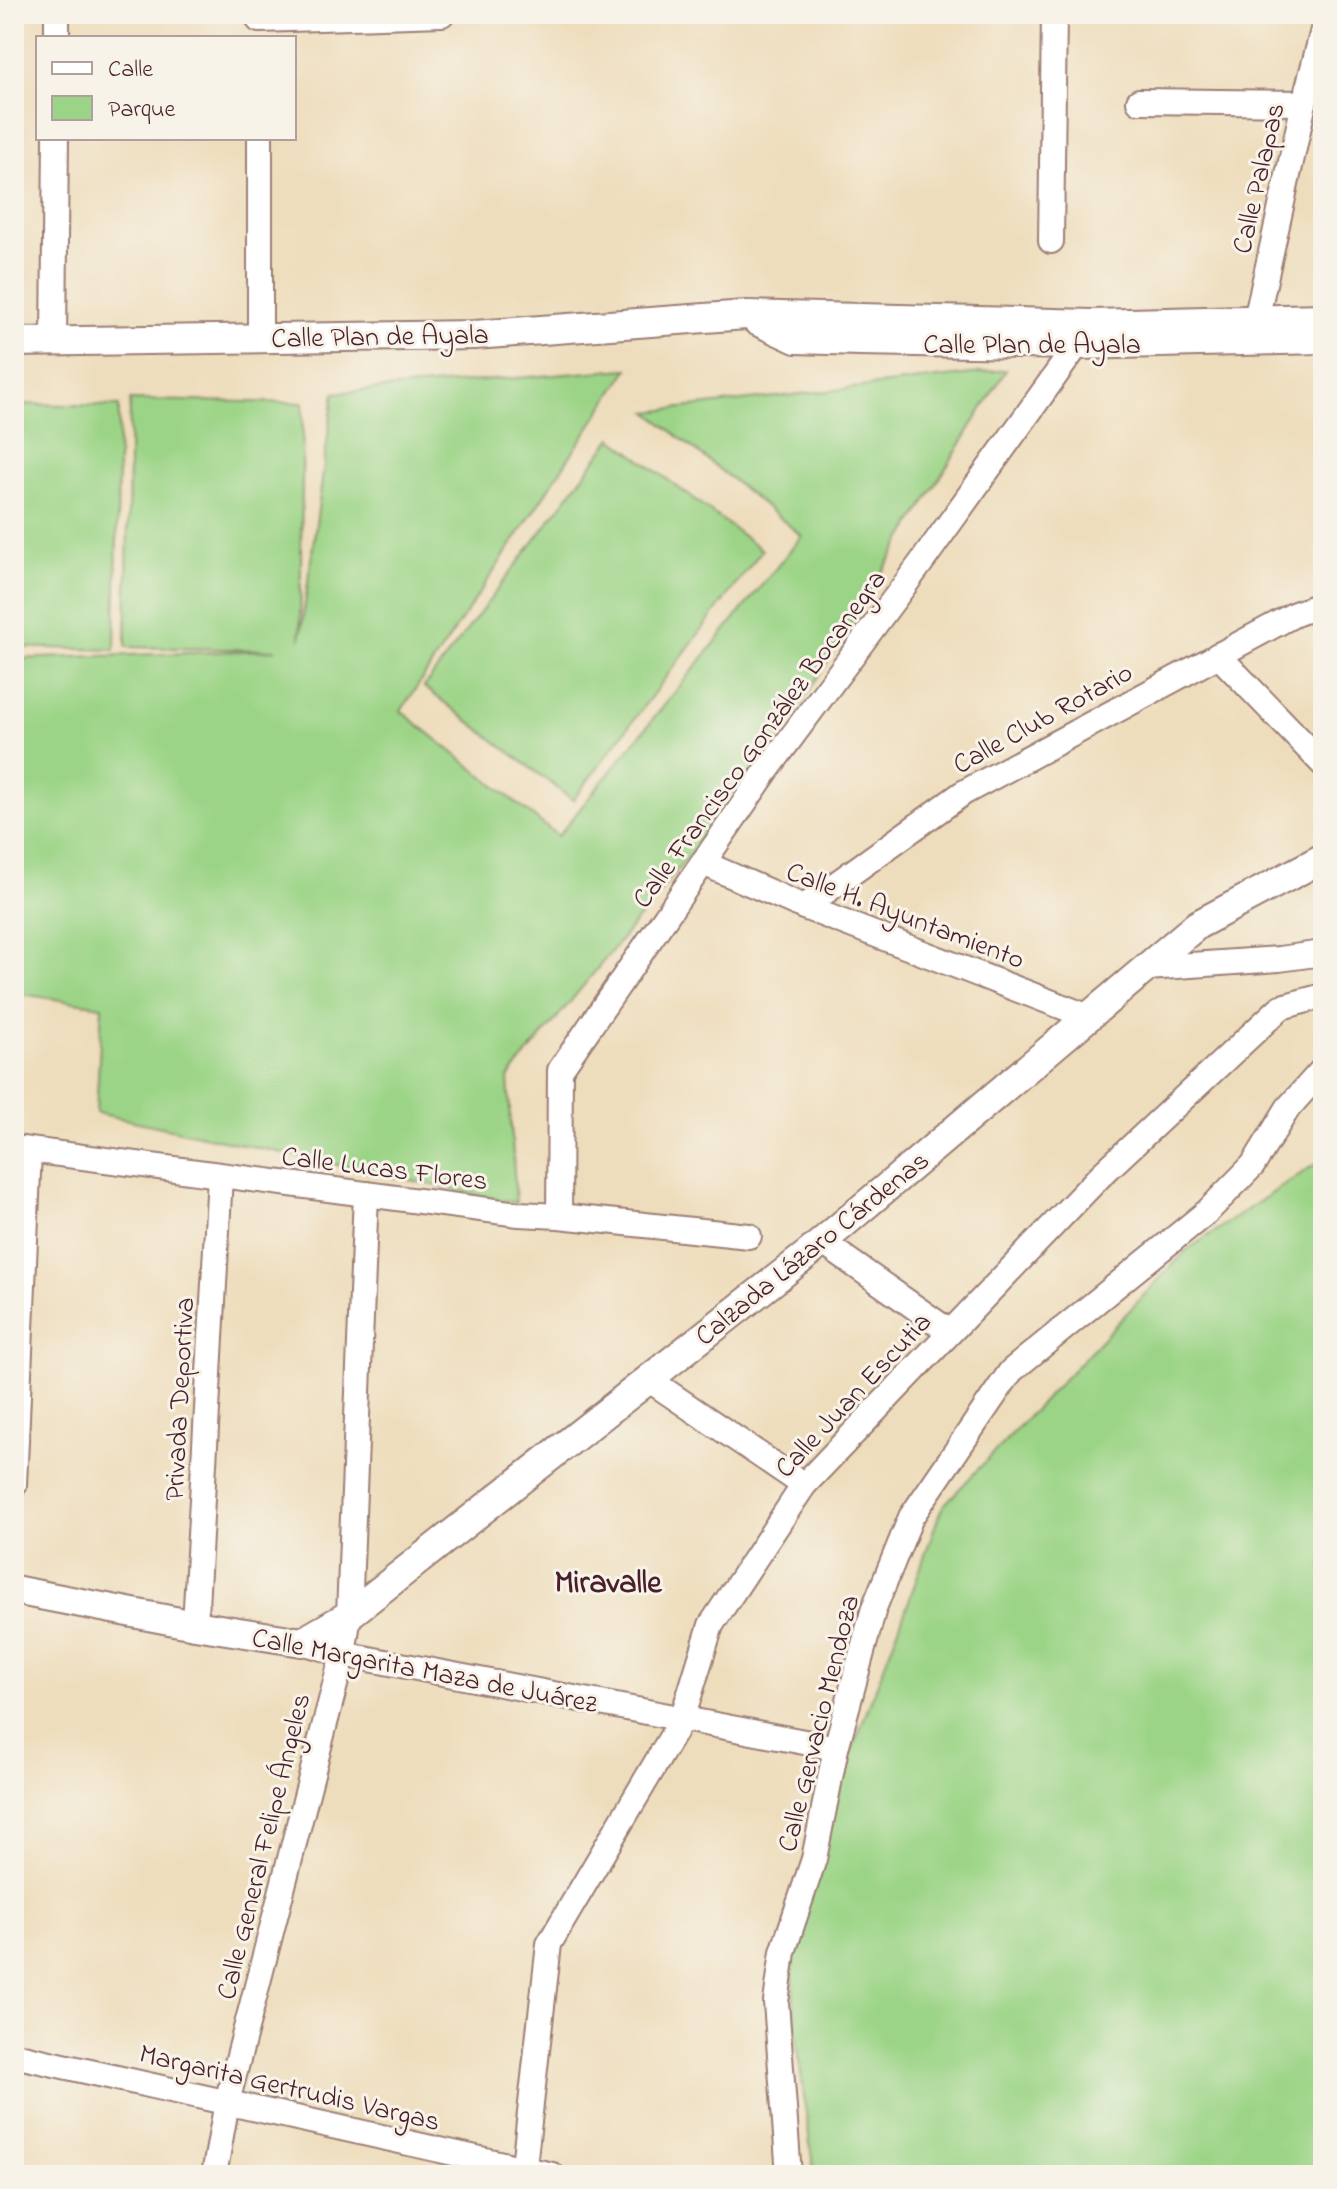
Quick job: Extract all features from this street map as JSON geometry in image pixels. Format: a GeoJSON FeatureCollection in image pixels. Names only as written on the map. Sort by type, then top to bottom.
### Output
{"type":"FeatureCollection","features":[{"type":"Feature","properties":{"kind":"street"},"geometry":{"type":"LineString","coordinates":[[57,14],[57,36]]}},
{"type":"Feature","properties":{"kind":"street"},"geometry":{"type":"LineString","coordinates":[[259,24],[442,14]]}},
{"type":"Feature","properties":{"kind":"street"},"geometry":{"type":"LineString","coordinates":[[1051,241],[1054,14]]}},
{"type":"Feature","properties":{"kind":"street","name":"Calle Palapas"},"geometry":{"type":"LineString","coordinates":[[1255,330],[1304,103],[1318,67],[1323,30]]}},
{"type":"Feature","properties":{"kind":"street"},"geometry":{"type":"LineString","coordinates":[[1139,101],[1304,103]]}},
{"type":"Feature","properties":{"kind":"street"},"geometry":{"type":"LineString","coordinates":[[54,341],[56,140]]}},
{"type":"Feature","properties":{"kind":"street"},"geometry":{"type":"LineString","coordinates":[[260,140],[260,338]]}},
{"type":"Feature","properties":{"kind":"street","name":"Calle Plan de Ayala"},"geometry":{"type":"LineString","coordinates":[[14,342],[474,335],[746,315],[1085,334],[1255,330],[1323,318]]}},
{"type":"Feature","properties":{"kind":"street","name":"Calle Plan de Ayala"},"geometry":{"type":"LineString","coordinates":[[1255,330],[1323,339]]}},
{"type":"Feature","properties":{"kind":"street","name":"Calle Francisco González Bocanegra"},"geometry":{"type":"LineString","coordinates":[[559,1216],[560,1070],[767,770],[921,563],[1085,334]]}},
{"type":"Feature","properties":{"kind":"street","name":"Calle Club Rotario"},"geometry":{"type":"LineString","coordinates":[[804,907],[963,793],[1295,614],[1323,604]]}},
{"type":"Feature","properties":{"kind":"street"},"geometry":{"type":"LineString","coordinates":[[1218,655],[1323,764]]}},
{"type":"Feature","properties":{"kind":"street","name":"Calzada Lázaro Cárdenas"},"geometry":{"type":"LineString","coordinates":[[302,1642],[349,1615],[822,1242],[1197,925],[1323,858]]}},
{"type":"Feature","properties":{"kind":"street","name":"Calle H. Ayuntamiento"},"geometry":{"type":"LineString","coordinates":[[703,863],[804,907],[1089,1017]]}},
{"type":"Feature","properties":{"kind":"street"},"geometry":{"type":"LineString","coordinates":[[1147,968],[1323,953]]}},
{"type":"Feature","properties":{"kind":"street","name":"Calle Juan Escutia"},"geometry":{"type":"LineString","coordinates":[[523,2172],[549,1944],[682,1719],[711,1625],[804,1485],[1101,1175],[1281,1007],[1323,996]]}},
{"type":"Feature","properties":{"kind":"street","name":"Calle Gervacio Mendoza"},"geometry":{"type":"LineString","coordinates":[[789,2175],[776,2002],[783,1952],[814,1859],[836,1748],[874,1608],[911,1517],[1011,1371],[1208,1211],[1253,1165],[1288,1108],[1323,1069]]}},
{"type":"Feature","properties":{"kind":"street"},"geometry":{"type":"LineString","coordinates":[[14,1485],[22,1150]]}},
{"type":"Feature","properties":{"kind":"street","name":"Calle Lucas Flores"},"geometry":{"type":"LineString","coordinates":[[22,1150],[519,1214],[749,1236]]}},
{"type":"Feature","properties":{"kind":"street","name":"Privada Deportiva"},"geometry":{"type":"LineString","coordinates":[[189,1624],[213,1175]]}},
{"type":"Feature","properties":{"kind":"street","name":"Calle General Felipe Ángeles"},"geometry":{"type":"LineString","coordinates":[[214,2175],[227,2102],[343,1654],[349,1615],[366,1194]]}},
{"type":"Feature","properties":{"kind":"street"},"geometry":{"type":"LineString","coordinates":[[822,1242],[950,1332]]}},
{"type":"Feature","properties":{"kind":"street"},"geometry":{"type":"LineString","coordinates":[[648,1379],[804,1485]]}},
{"type":"Feature","properties":{"kind":"street","name":"Calle Margarita Maza de Juárez"},"geometry":{"type":"LineString","coordinates":[[14,1590],[302,1642],[343,1654],[836,1748]]}},
{"type":"Feature","properties":{"kind":"street","name":"Margarita Gertrudis Vargas"},"geometry":{"type":"LineString","coordinates":[[14,2055],[523,2172],[552,2175]]}},
{"type":"Feature","properties":{"kind":"green space"},"geometry":{"type":"Polygon","coordinates":[[[628,369],[401,711],[558,836],[802,536],[648,412],[1006,370],[766,762],[508,1078],[516,1203],[96,1113],[102,1006],[14,993],[14,659],[276,650],[126,647],[130,400],[303,403],[300,640],[334,393],[628,369]]]}},
{"type":"Feature","properties":{"kind":"green space"},"geometry":{"type":"Polygon","coordinates":[[[14,404],[119,406],[115,650],[14,647],[14,404]]]}},
{"type":"Feature","properties":{"kind":"green space"},"geometry":{"type":"Polygon","coordinates":[[[612,438],[762,550],[573,800],[424,687],[612,438]]]}},
{"type":"Feature","properties":{"kind":"green space"},"geometry":{"type":"Polygon","coordinates":[[[1323,1159],[1323,2175],[814,2175],[796,2034],[791,1954],[849,1758],[943,1506],[1187,1250],[1323,1159]]]}},
{"type":"Feature","properties":{"kind":"district","name":"Miravalle"},"geometry":{"type":"Point","coordinates":[608,1581]}}]}
